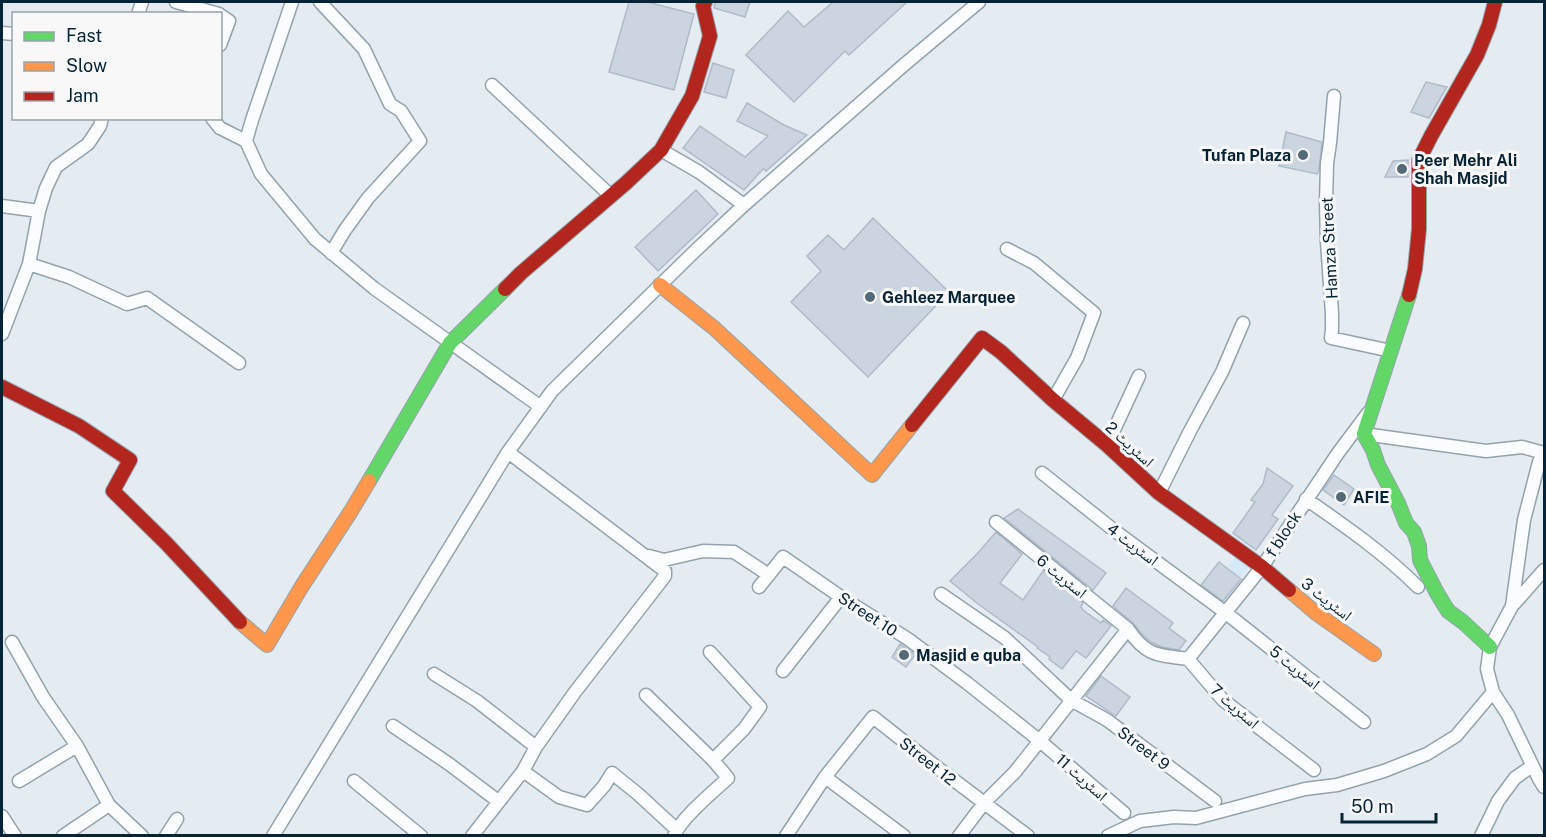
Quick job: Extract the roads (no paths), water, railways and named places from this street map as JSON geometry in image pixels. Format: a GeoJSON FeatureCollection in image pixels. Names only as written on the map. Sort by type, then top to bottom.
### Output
{"type":"FeatureCollection","features":[{"type":"Feature","properties":{"kind":"street"},"geometry":{"type":"LineString","coordinates":[[176,2],[213,12]]}},
{"type":"Feature","properties":{"kind":"street"},"geometry":{"type":"LineString","coordinates":[[246,141],[292,2]]}},
{"type":"Feature","properties":{"kind":"street"},"geometry":{"type":"LineString","coordinates":[[320,2],[364,49],[390,104],[401,111],[420,141],[368,198],[331,253]]}},
{"type":"Feature","properties":{"kind":"street"},"geometry":{"type":"LineString","coordinates":[[2,387],[79,426],[130,460],[113,491],[166,543],[235,617],[267,645],[351,511],[450,343],[521,273],[661,150],[692,96],[710,36],[703,6],[705,2]]}},
{"type":"Feature","properties":{"kind":"street"},"geometry":{"type":"LineString","coordinates":[[273,836],[508,452],[552,391],[744,205],[896,71],[979,2]]}},
{"type":"Feature","properties":{"kind":"street"},"geometry":{"type":"LineString","coordinates":[[1490,647],[1448,611],[1437,594],[1420,560],[1419,546],[1414,532],[1406,523],[1364,434],[1405,310],[1414,269],[1419,229],[1419,160],[1477,55],[1495,2]]}},
{"type":"Feature","properties":{"kind":"street"},"geometry":{"type":"LineString","coordinates":[[222,16],[229,21],[222,40]]}},
{"type":"Feature","properties":{"kind":"street"},"geometry":{"type":"LineString","coordinates":[[492,85],[610,196]]}},
{"type":"Feature","properties":{"kind":"street","name":"Hamza Street"},"geometry":{"type":"LineString","coordinates":[[1334,96],[1326,163],[1331,338],[1391,351]]}},
{"type":"Feature","properties":{"kind":"street"},"geometry":{"type":"LineString","coordinates":[[2,334],[29,264],[39,211],[46,188],[56,167],[88,144],[102,120]]}},
{"type":"Feature","properties":{"kind":"street"},"geometry":{"type":"LineString","coordinates":[[214,120],[220,128],[246,141],[261,174],[315,239],[375,289],[541,407]]}},
{"type":"Feature","properties":{"kind":"street"},"geometry":{"type":"LineString","coordinates":[[661,150],[699,172],[744,205]]}},
{"type":"Feature","properties":{"kind":"street"},"geometry":{"type":"LineString","coordinates":[[2,206],[39,211]]}},
{"type":"Feature","properties":{"kind":"street"},"geometry":{"type":"LineString","coordinates":[[1007,249],[1035,263],[1095,314],[1077,358],[1053,400]]}},
{"type":"Feature","properties":{"kind":"street"},"geometry":{"type":"LineString","coordinates":[[29,264],[69,277],[127,304],[147,298],[239,363]]}},
{"type":"Feature","properties":{"kind":"street","name":"اسٹریٹ 2"},"geometry":{"type":"LineString","coordinates":[[660,285],[714,328],[872,475],[982,338],[1001,352],[1159,493],[1262,567]]}},
{"type":"Feature","properties":{"kind":"street"},"geometry":{"type":"LineString","coordinates":[[1159,493],[1222,372],[1243,323]]}},
{"type":"Feature","properties":{"kind":"street"},"geometry":{"type":"LineString","coordinates":[[1107,445],[1139,376]]}},
{"type":"Feature","properties":{"kind":"street","name":"f block"},"geometry":{"type":"LineString","coordinates":[[1188,659],[1262,567],[1306,499],[1374,405]]}},
{"type":"Feature","properties":{"kind":"street"},"geometry":{"type":"LineString","coordinates":[[1364,434],[1486,451],[1522,447],[1544,452],[1539,462],[1524,520],[1512,606]]}},
{"type":"Feature","properties":{"kind":"street"},"geometry":{"type":"LineString","coordinates":[[472,836],[523,771],[536,747],[575,692],[665,576],[666,571],[508,452]]}},
{"type":"Feature","properties":{"kind":"street","name":"اسٹریٹ 4"},"geometry":{"type":"LineString","coordinates":[[1042,473],[1115,531],[1226,613]]}},
{"type":"Feature","properties":{"kind":"street"},"geometry":{"type":"LineString","coordinates":[[1306,499],[1354,532],[1418,586]]}},
{"type":"Feature","properties":{"kind":"street","name":"اسٹریٹ 6"},"geometry":{"type":"LineString","coordinates":[[996,522],[1128,629]]}},
{"type":"Feature","properties":{"kind":"street"},"geometry":{"type":"LineString","coordinates":[[644,555],[664,560],[703,550],[734,552],[768,575]]}},
{"type":"Feature","properties":{"kind":"street","name":"Street 10"},"geometry":{"type":"LineString","coordinates":[[759,587],[783,557],[908,639],[1040,741]]}},
{"type":"Feature","properties":{"kind":"street","name":"اسٹریٹ 3"},"geometry":{"type":"LineString","coordinates":[[1262,567],[1316,613],[1374,654]]}},
{"type":"Feature","properties":{"kind":"street"},"geometry":{"type":"LineString","coordinates":[[1543,779],[1532,766],[1508,715],[1493,692],[1487,669],[1490,647],[1512,606],[1545,570]]}},
{"type":"Feature","properties":{"kind":"street","name":"Street 9"},"geometry":{"type":"LineString","coordinates":[[941,594],[1005,638],[1071,700],[1107,720],[1215,801]]}},
{"type":"Feature","properties":{"kind":"street"},"geometry":{"type":"LineString","coordinates":[[783,671],[841,597]]}},
{"type":"Feature","properties":{"kind":"street","name":"اسٹریٹ 5"},"geometry":{"type":"LineString","coordinates":[[1226,613],[1364,722]]}},
{"type":"Feature","properties":{"kind":"street"},"geometry":{"type":"LineString","coordinates":[[959,836],[984,803],[1015,772],[1128,629],[1137,643],[1154,654],[1188,659]]}},
{"type":"Feature","properties":{"kind":"street"},"geometry":{"type":"LineString","coordinates":[[12,642],[43,697],[77,746],[110,805],[142,836]]}},
{"type":"Feature","properties":{"kind":"street"},"geometry":{"type":"LineString","coordinates":[[710,652],[760,707],[744,729],[713,760]]}},
{"type":"Feature","properties":{"kind":"street","name":"اسٹریٹ 7"},"geometry":{"type":"LineString","coordinates":[[1188,659],[1223,700],[1314,770]]}},
{"type":"Feature","properties":{"kind":"street"},"geometry":{"type":"LineString","coordinates":[[434,674],[477,700],[536,747]]}},
{"type":"Feature","properties":{"kind":"street"},"geometry":{"type":"LineString","coordinates":[[1108,836],[1140,821],[1174,817],[1196,818],[1305,789],[1337,785],[1383,771],[1427,754],[1456,736],[1493,692]]}},
{"type":"Feature","properties":{"kind":"street"},"geometry":{"type":"LineString","coordinates":[[523,771],[560,797],[587,806],[612,773],[638,794],[675,832],[728,778],[713,760],[646,695]]}},
{"type":"Feature","properties":{"kind":"street","name":"Street 12"},"geometry":{"type":"LineString","coordinates":[[825,777],[873,717],[1028,836]]}},
{"type":"Feature","properties":{"kind":"street"},"geometry":{"type":"LineString","coordinates":[[393,726],[498,801]]}},
{"type":"Feature","properties":{"kind":"street","name":"اسٹریٹ 11"},"geometry":{"type":"LineString","coordinates":[[1040,741],[1124,813]]}},
{"type":"Feature","properties":{"kind":"street"},"geometry":{"type":"LineString","coordinates":[[19,781],[77,746]]}},
{"type":"Feature","properties":{"kind":"street"},"geometry":{"type":"LineString","coordinates":[[1482,836],[1498,801],[1515,778],[1532,766]]}},
{"type":"Feature","properties":{"kind":"street"},"geometry":{"type":"LineString","coordinates":[[786,836],[825,777],[904,836]]}},
{"type":"Feature","properties":{"kind":"street"},"geometry":{"type":"LineString","coordinates":[[354,781],[421,836]]}},
{"type":"Feature","properties":{"kind":"street"},"geometry":{"type":"LineString","coordinates":[[63,836],[110,805]]}},
{"type":"Feature","properties":{"kind":"street"},"geometry":{"type":"LineString","coordinates":[[2,816],[15,836]]}},
{"type":"Feature","properties":{"kind":"street"},"geometry":{"type":"LineString","coordinates":[[166,836],[177,819]]}},
{"type":"Feature","properties":{"kind":"place","name":"Tufan Plaza"},"geometry":{"type":"Point","coordinates":[1303,155]}},
{"type":"Feature","properties":{"kind":"place","name":"Peer Mehr Ali Shah Masjid"},"geometry":{"type":"Point","coordinates":[1402,169]}},
{"type":"Feature","properties":{"kind":"place","name":"Gehleez Marquee"},"geometry":{"type":"Point","coordinates":[870,297]}},
{"type":"Feature","properties":{"kind":"place","name":"AFIE"},"geometry":{"type":"Point","coordinates":[1341,497]}},
{"type":"Feature","properties":{"kind":"place","name":"Masjid e quba"},"geometry":{"type":"Point","coordinates":[904,655]}}]}
